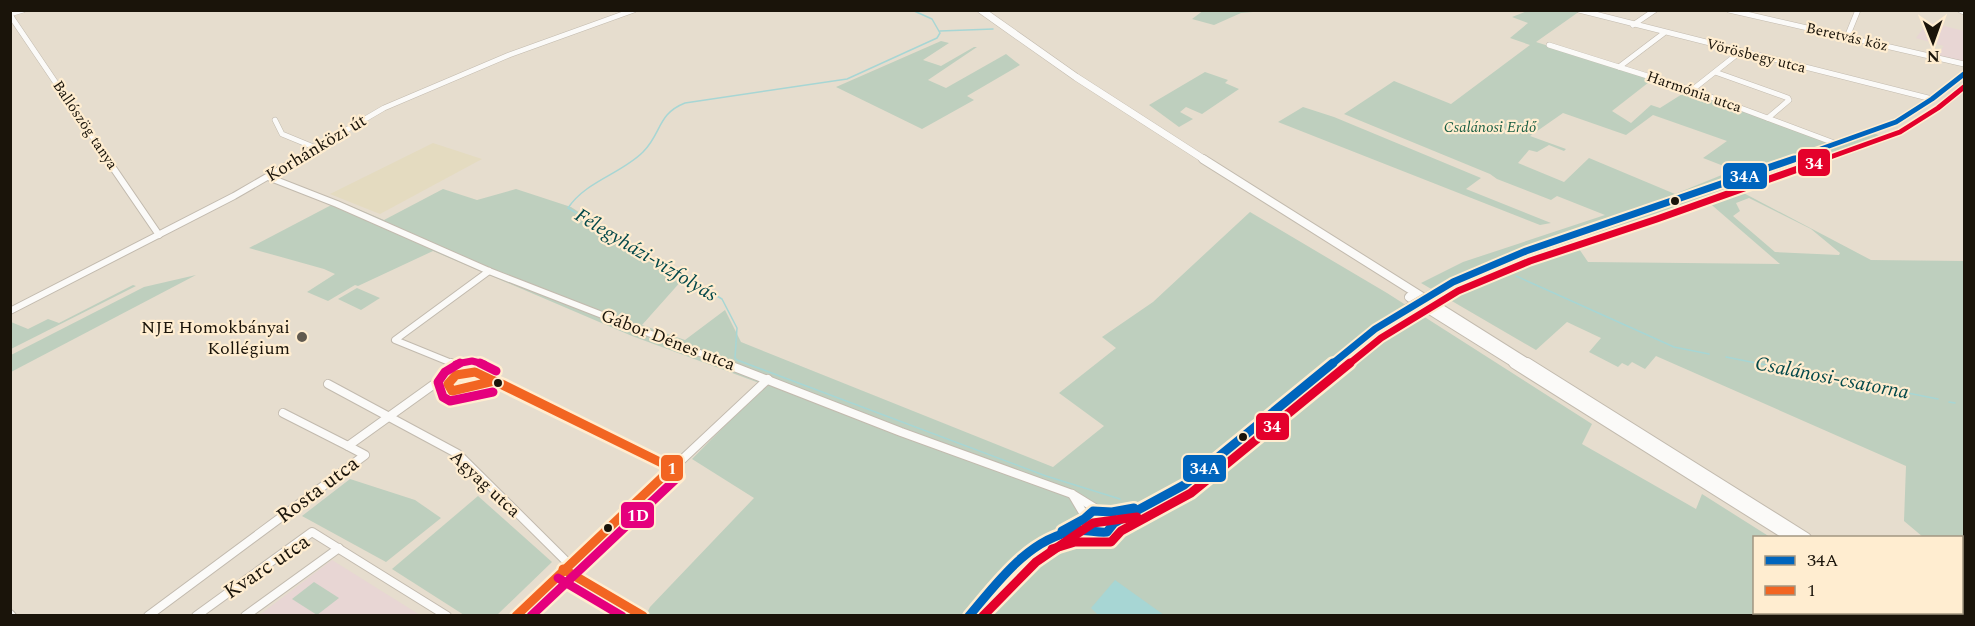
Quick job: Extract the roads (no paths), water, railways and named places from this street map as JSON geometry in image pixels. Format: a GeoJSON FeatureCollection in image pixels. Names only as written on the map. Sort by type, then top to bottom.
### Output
{"type":"FeatureCollection","features":[{"type":"Feature","properties":{"kind":"highway"},"geometry":{"type":"LineString","coordinates":[[974,10],[1070,78],[1251,196],[1790,536]]}},
{"type":"Feature","properties":{"kind":"highway"},"geometry":{"type":"LineString","coordinates":[[981,10],[1076,77],[1267,200],[1804,536]]}},
{"type":"Feature","properties":{"kind":"highway"},"geometry":{"type":"LineString","coordinates":[[1719,482],[1741,492],[1814,536]]}},
{"type":"Feature","properties":{"kind":"street"},"geometry":{"type":"LineString","coordinates":[[10,14],[23,10]]}},
{"type":"Feature","properties":{"kind":"street","name":"Korhánközi út"},"geometry":{"type":"LineString","coordinates":[[10,311],[268,177],[400,101],[508,55],[634,10]]}},
{"type":"Feature","properties":{"kind":"street","name":"Vörösbegy utca"},"geometry":{"type":"LineString","coordinates":[[1579,10],[1932,99]]}},
{"type":"Feature","properties":{"kind":"street"},"geometry":{"type":"LineString","coordinates":[[1632,25],[1655,10]]}},
{"type":"Feature","properties":{"kind":"street","name":"Beretvás köz"},"geometry":{"type":"LineString","coordinates":[[1729,10],[1965,64]]}},
{"type":"Feature","properties":{"kind":"street"},"geometry":{"type":"LineString","coordinates":[[1847,37],[1858,10]]}},
{"type":"Feature","properties":{"kind":"street"},"geometry":{"type":"LineString","coordinates":[[1960,10],[1965,12]]}},
{"type":"Feature","properties":{"kind":"street","name":"Ballószög tanya"},"geometry":{"type":"LineString","coordinates":[[10,14],[159,235]]}},
{"type":"Feature","properties":{"kind":"street"},"geometry":{"type":"LineString","coordinates":[[1619,67],[1664,33]]}},
{"type":"Feature","properties":{"kind":"street","name":"Harmónia utca"},"geometry":{"type":"LineString","coordinates":[[1549,45],[1692,90],[1837,144]]}},
{"type":"Feature","properties":{"kind":"street"},"geometry":{"type":"LineString","coordinates":[[1692,90],[1740,52]]}},
{"type":"Feature","properties":{"kind":"street"},"geometry":{"type":"LineString","coordinates":[[1715,72],[1788,98],[1789,100],[1768,118]]}},
{"type":"Feature","properties":{"kind":"street"},"geometry":{"type":"LineString","coordinates":[[1049,539],[1073,531],[1089,530],[1105,533],[1114,523],[1184,485],[1343,353],[1408,307],[1432,293],[1509,257],[1896,122],[1965,74]]}},
{"type":"Feature","properties":{"kind":"street"},"geometry":{"type":"LineString","coordinates":[[275,120],[282,134],[316,148]]}},
{"type":"Feature","properties":{"kind":"street","name":"Gábor Dénes utca"},"geometry":{"type":"LineString","coordinates":[[268,177],[337,204],[489,271],[902,432],[1072,494],[1101,511]]}},
{"type":"Feature","properties":{"kind":"street"},"geometry":{"type":"LineString","coordinates":[[489,271],[395,340],[504,384],[672,468]]}},
{"type":"Feature","properties":{"kind":"street","name":"Rosta utca"},"geometry":{"type":"LineString","coordinates":[[148,615],[365,455],[348,447],[458,367]]}},
{"type":"Feature","properties":{"kind":"street"},"geometry":{"type":"LineString","coordinates":[[515,615],[768,379]]}},
{"type":"Feature","properties":{"kind":"street","name":"Agyag utca"},"geometry":{"type":"LineString","coordinates":[[328,384],[458,454],[566,566],[644,615]]}},
{"type":"Feature","properties":{"kind":"street"},"geometry":{"type":"LineString","coordinates":[[283,412],[348,447]]}},
{"type":"Feature","properties":{"kind":"street"},"geometry":{"type":"LineString","coordinates":[[1072,494],[1089,530]]}},
{"type":"Feature","properties":{"kind":"street"},"geometry":{"type":"LineString","coordinates":[[969,615],[1013,568],[1049,539],[1101,511],[1143,506]]}},
{"type":"Feature","properties":{"kind":"street"},"geometry":{"type":"LineString","coordinates":[[1101,511],[1112,516],[1114,523]]}},
{"type":"Feature","properties":{"kind":"street","name":"Kvarc utca"},"geometry":{"type":"LineString","coordinates":[[196,615],[312,532],[447,615]]}},
{"type":"Feature","properties":{"kind":"street","name":"Kvarc utca"},"geometry":{"type":"LineString","coordinates":[[245,615],[339,548]]}},
{"type":"Feature","properties":{"kind":"water"},"geometry":{"type":"Polygon","coordinates":[[[1115,580],[1164,615],[1098,615],[1091,608],[1115,580]]]}},
{"type":"Feature","properties":{"kind":"waterway","name":"Félegyházi-vízfolyás"},"geometry":{"type":"LineString","coordinates":[[912,10],[932,19],[940,33],[937,38],[847,79],[685,103],[676,107],[664,118],[643,152],[584,191],[568,208],[722,299],[737,328],[735,358],[737,360],[1046,476],[1120,499]]}},
{"type":"Feature","properties":{"kind":"waterway"},"geometry":{"type":"LineString","coordinates":[[940,31],[993,29]]}},
{"type":"Feature","properties":{"kind":"waterway","name":"Csalánosi-csatorna"},"geometry":{"type":"LineString","coordinates":[[1516,276],[1674,347],[1709,354]]}},
{"type":"Feature","properties":{"kind":"waterway","name":"Csalánosi-csatorna"},"geometry":{"type":"LineString","coordinates":[[1726,357],[1938,399]]}},
{"type":"Feature","properties":{"kind":"waterway","name":"Csalánosi-csatorna"},"geometry":{"type":"LineString","coordinates":[[1949,402],[1955,403]]}},
{"type":"Feature","properties":{"kind":"place","name":"NJE Homokbányai Kollégium"},"geometry":{"type":"Point","coordinates":[302,337]}},
{"type":"Feature","properties":{"kind":"park label","name":"Csalánosi Erdő"},"geometry":{"type":"Point","coordinates":[1490,127]}}]}
